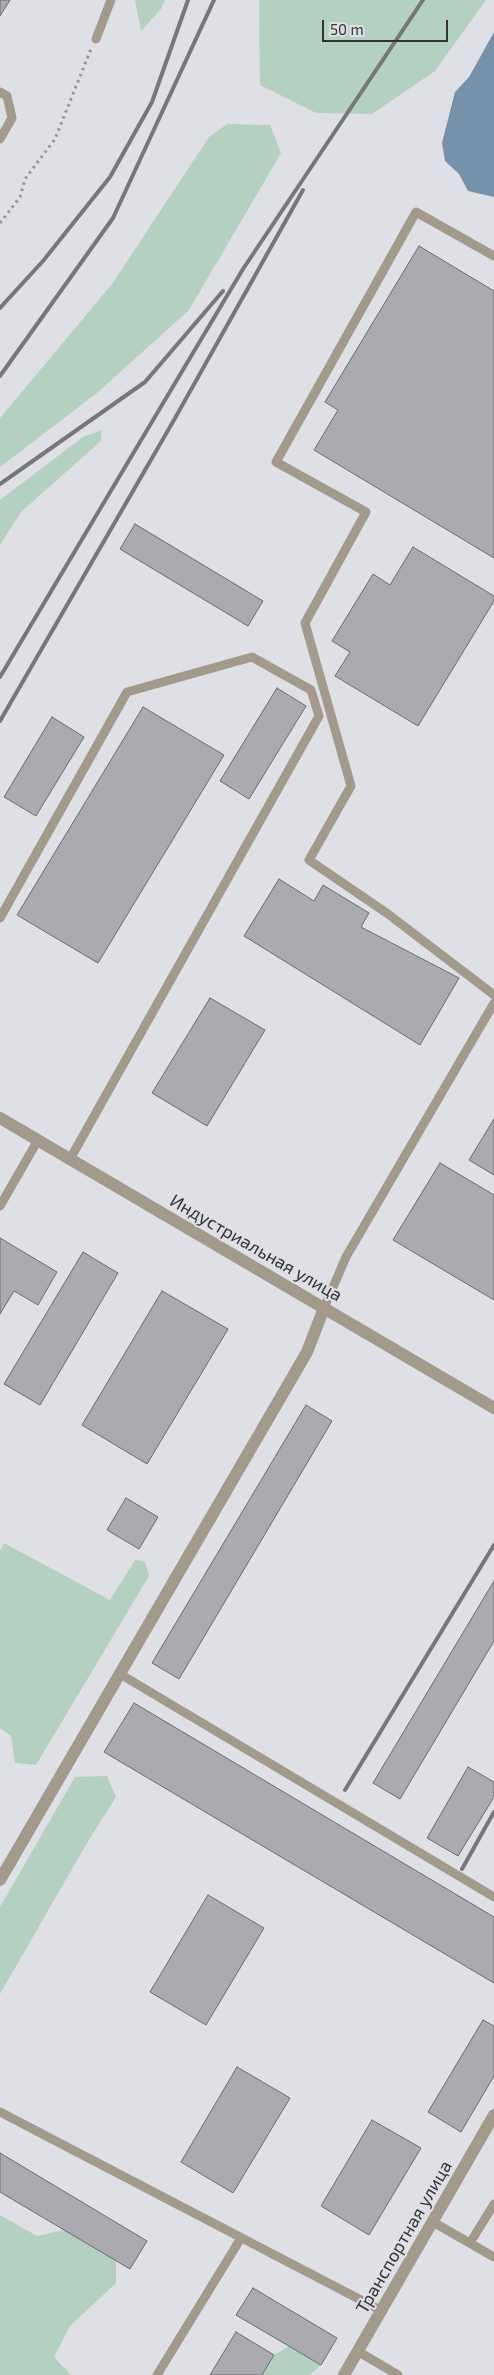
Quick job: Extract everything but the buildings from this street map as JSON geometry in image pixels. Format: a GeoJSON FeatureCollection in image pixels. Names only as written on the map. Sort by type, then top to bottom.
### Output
{"type":"FeatureCollection","features":[{"type":"Feature","properties":{"kind":"street","name":"Индустриальная улица"},"geometry":{"type":"LineString","coordinates":[[0,1118],[494,1408]]}},
{"type":"Feature","properties":{"kind":"street"},"geometry":{"type":"LineString","coordinates":[[0,1880],[307,1352],[324,1308]]}},
{"type":"Feature","properties":{"kind":"street","name":"Транспортная улица"},"geometry":{"type":"LineString","coordinates":[[344,2375],[494,2115]]}},
{"type":"Feature","properties":{"kind":"lane"},"geometry":{"type":"LineString","coordinates":[[96,39],[111,0]]}},
{"type":"Feature","properties":{"kind":"lane"},"geometry":{"type":"LineString","coordinates":[[0,92],[7,96],[12,118],[0,139]]}},
{"type":"Feature","properties":{"kind":"lane"},"geometry":{"type":"LineString","coordinates":[[494,256],[416,212],[276,462],[366,512],[305,623],[351,786],[310,860],[388,914],[494,995]]}},
{"type":"Feature","properties":{"kind":"lane"},"geometry":{"type":"LineString","coordinates":[[0,918],[127,692],[252,657],[311,690],[319,716],[70,1160]]}},
{"type":"Feature","properties":{"kind":"lane"},"geometry":{"type":"LineString","coordinates":[[324,1308],[346,1257],[494,1003]]}},
{"type":"Feature","properties":{"kind":"lane"},"geometry":{"type":"LineString","coordinates":[[0,1206],[38,1140]]}},
{"type":"Feature","properties":{"kind":"lane"},"geometry":{"type":"LineString","coordinates":[[120,1674],[494,1896]]}},
{"type":"Feature","properties":{"kind":"lane"},"geometry":{"type":"LineString","coordinates":[[0,2112],[382,2311]]}},
{"type":"Feature","properties":{"kind":"lane"},"geometry":{"type":"LineString","coordinates":[[470,2243],[494,2204]]}},
{"type":"Feature","properties":{"kind":"lane"},"geometry":{"type":"LineString","coordinates":[[433,2222],[494,2257]]}},
{"type":"Feature","properties":{"kind":"lane"},"geometry":{"type":"LineString","coordinates":[[157,2375],[241,2238]]}},
{"type":"Feature","properties":{"kind":"lane"},"geometry":{"type":"LineString","coordinates":[[359,2352],[398,2375]]}},
{"type":"Feature","properties":{"kind":"path"},"geometry":{"type":"LineString","coordinates":[[0,222],[20,197],[25,179],[55,138],[78,86],[85,61],[96,39]]}},
{"type":"Feature","properties":{"kind":"green space"},"geometry":{"type":"Polygon","coordinates":[[[135,0],[165,0],[161,9],[141,31],[135,0]]]}},
{"type":"Feature","properties":{"kind":"green space"},"geometry":{"type":"Polygon","coordinates":[[[259,0],[486,0],[435,71],[372,114],[316,113],[260,85],[259,0]]]}},
{"type":"Feature","properties":{"kind":"green space"},"geometry":{"type":"Polygon","coordinates":[[[227,124],[270,125],[281,153],[189,310],[97,393],[0,467],[0,418],[112,284],[209,137],[227,124]]]}},
{"type":"Feature","properties":{"kind":"green space"},"geometry":{"type":"Polygon","coordinates":[[[102,430],[101,441],[21,512],[0,545],[0,500],[83,437],[102,430]]]}},
{"type":"Feature","properties":{"kind":"green space"},"geometry":{"type":"Polygon","coordinates":[[[4,1543],[110,1600],[135,1560],[145,1561],[149,1576],[36,1765],[15,1763],[11,1736],[0,1728],[0,1551],[4,1543]]]}},
{"type":"Feature","properties":{"kind":"green space"},"geometry":{"type":"Polygon","coordinates":[[[107,1776],[116,1797],[87,1843],[0,1994],[0,1907],[75,1777],[107,1776]]]}},
{"type":"Feature","properties":{"kind":"green space"},"geometry":{"type":"Polygon","coordinates":[[[0,2215],[37,2236],[64,2230],[116,2260],[116,2283],[70,2326],[54,2357],[71,2375],[0,2375],[0,2215]]]}},
{"type":"Feature","properties":{"kind":"green space"},"geometry":{"type":"Polygon","coordinates":[[[289,2346],[321,2365],[310,2375],[262,2375],[274,2355],[289,2346]]]}},
{"type":"Feature","properties":{"kind":"water"},"geometry":{"type":"Polygon","coordinates":[[[494,32],[494,197],[468,191],[459,174],[445,161],[442,143],[455,92],[469,77],[494,32]]]}},
{"type":"Feature","properties":{"kind":"railway"},"geometry":{"type":"LineString","coordinates":[[0,308],[43,261],[110,177],[152,102],[188,0]]}},
{"type":"Feature","properties":{"kind":"railway"},"geometry":{"type":"LineString","coordinates":[[0,376],[113,218],[214,0]]}},
{"type":"Feature","properties":{"kind":"railway"},"geometry":{"type":"LineString","coordinates":[[0,677],[243,269],[423,0]]}},
{"type":"Feature","properties":{"kind":"railway"},"geometry":{"type":"LineString","coordinates":[[0,721],[174,420],[303,190]]}},
{"type":"Feature","properties":{"kind":"railway"},"geometry":{"type":"LineString","coordinates":[[0,484],[145,382],[223,291]]}},
{"type":"Feature","properties":{"kind":"railway"},"geometry":{"type":"LineString","coordinates":[[345,1790],[494,1545]]}},
{"type":"Feature","properties":{"kind":"railway"},"geometry":{"type":"LineString","coordinates":[[462,1869],[494,1812]]}}]}
